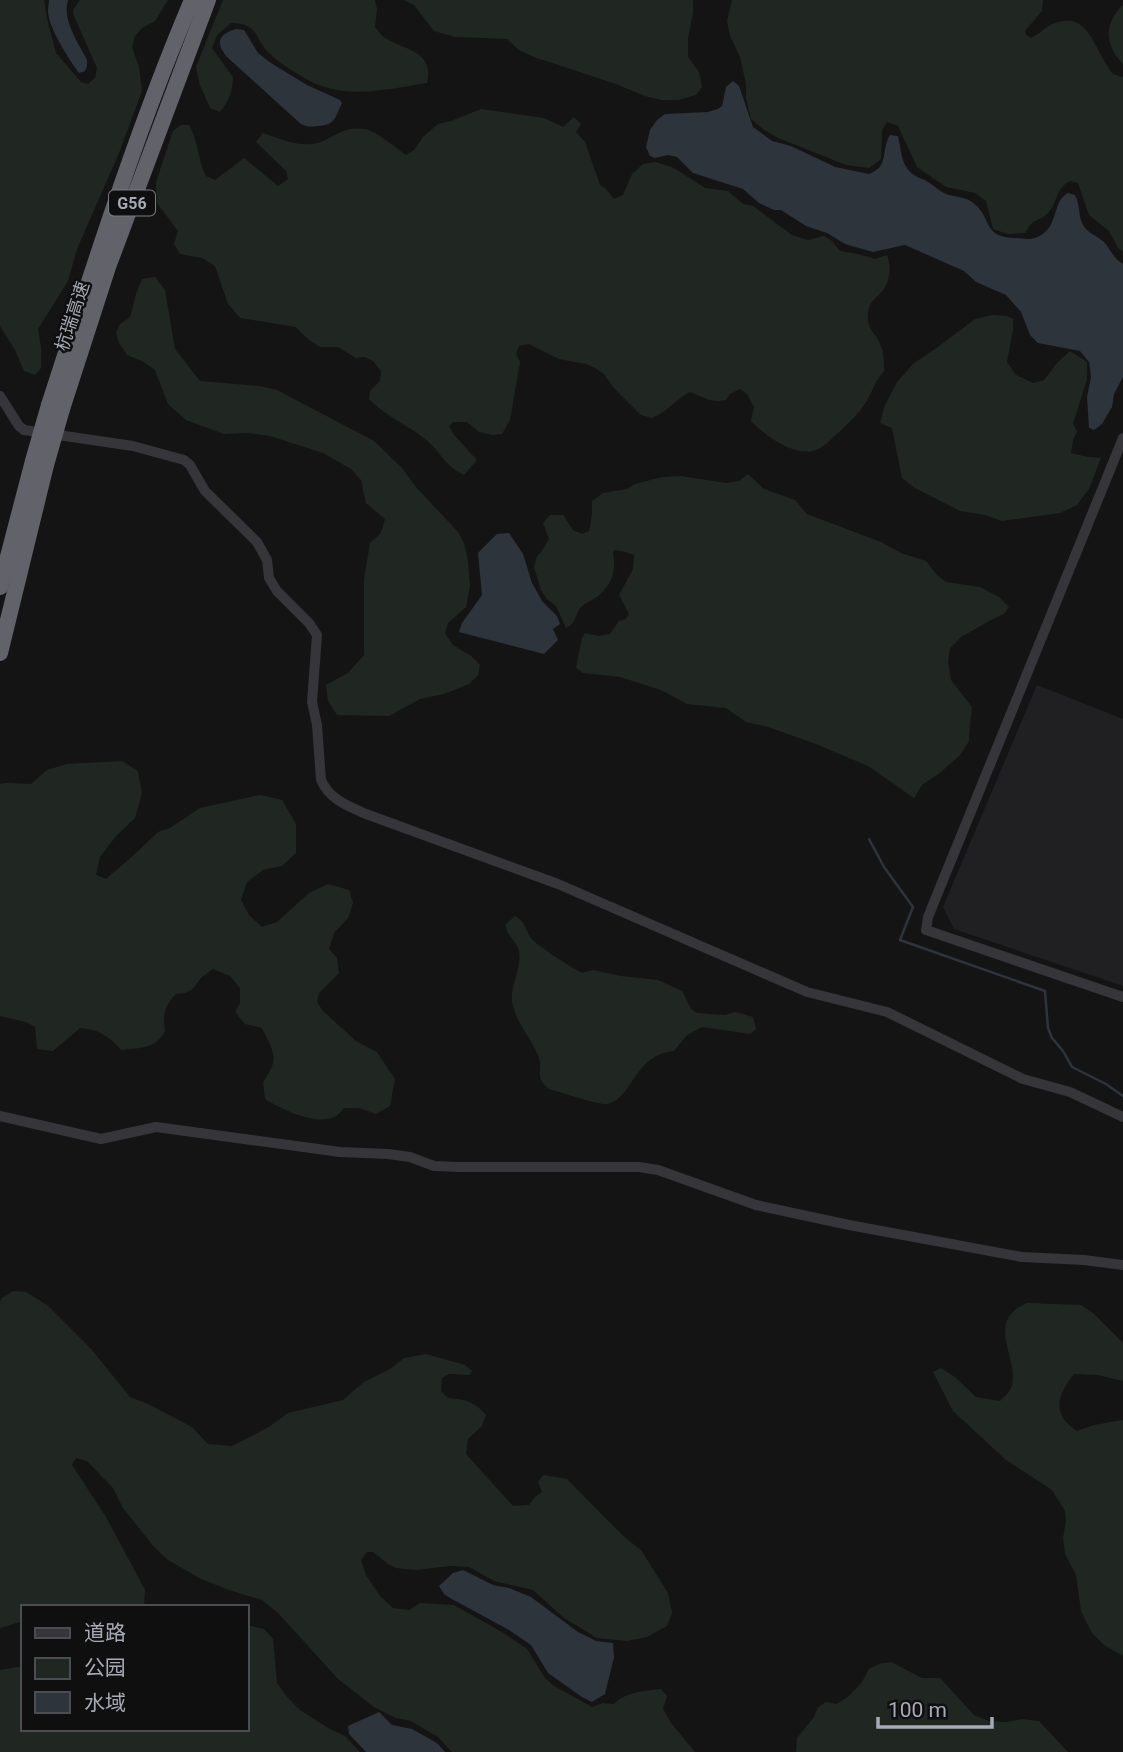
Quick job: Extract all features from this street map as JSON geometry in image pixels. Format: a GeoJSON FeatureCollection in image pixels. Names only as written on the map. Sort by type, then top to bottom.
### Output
{"type":"FeatureCollection","features":[{"type":"Feature","properties":{"kind":"highway","name":"杭瑞高速"},"geometry":{"type":"LineString","coordinates":[[0,587],[56,407],[93,269],[139,135],[192,0]]}},
{"type":"Feature","properties":{"kind":"highway","name":"杭瑞高速"},"geometry":{"type":"LineString","coordinates":[[56,407],[208,0]]}},
{"type":"Feature","properties":{"kind":"highway","name":"杭瑞高速"},"geometry":{"type":"LineString","coordinates":[[0,653],[39,463]]}},
{"type":"Feature","properties":{"kind":"street"},"geometry":{"type":"LineString","coordinates":[[0,396],[23,430],[132,446],[184,460],[190,465],[205,491],[257,542],[267,560],[269,578],[276,591],[309,623],[317,635],[312,702],[317,725],[321,780],[324,787],[341,803],[558,884],[807,992],[887,1012],[1023,1079],[1070,1092],[1123,1116]]}},
{"type":"Feature","properties":{"kind":"street"},"geometry":{"type":"LineString","coordinates":[[1123,438],[933,905],[926,930],[1123,997]]}},
{"type":"Feature","properties":{"kind":"street"},"geometry":{"type":"LineString","coordinates":[[0,1116],[101,1139],[156,1127],[340,1152],[410,1157],[434,1166],[639,1167],[658,1170],[757,1205],[849,1225],[1022,1257],[1123,1265]]}},
{"type":"Feature","properties":{"kind":"shaded area"},"geometry":{"type":"Polygon","coordinates":[[[1037,685],[1123,719],[1123,986],[954,929],[943,907],[1037,685]]]}},
{"type":"Feature","properties":{"kind":"green space"},"geometry":{"type":"Polygon","coordinates":[[[0,0],[44,0],[56,53],[81,82],[88,84],[95,78],[97,68],[74,16],[73,10],[80,0],[168,0],[155,21],[142,28],[135,36],[132,47],[139,67],[142,91],[119,153],[77,249],[68,281],[38,329],[41,368],[35,375],[24,371],[0,326],[0,0]]]}},
{"type":"Feature","properties":{"kind":"green space"},"geometry":{"type":"Polygon","coordinates":[[[223,0],[375,0],[375,27],[385,38],[423,59],[427,65],[427,83],[353,92],[324,87],[301,76],[274,57],[252,29],[231,23],[217,35],[212,48],[233,77],[231,92],[220,112],[210,108],[196,67],[223,0]]]}},
{"type":"Feature","properties":{"kind":"green space"},"geometry":{"type":"Polygon","coordinates":[[[404,0],[693,0],[688,57],[699,72],[702,87],[696,95],[678,100],[645,96],[534,57],[519,50],[507,39],[455,37],[434,31],[414,5],[404,0]]]}},
{"type":"Feature","properties":{"kind":"green space"},"geometry":{"type":"Polygon","coordinates":[[[732,0],[1043,0],[1042,11],[1025,31],[1026,35],[1031,38],[1055,23],[1074,22],[1087,32],[1111,72],[1123,77],[1123,252],[1109,231],[1089,215],[1078,183],[1070,181],[1065,185],[1050,210],[1033,222],[1025,233],[1008,234],[993,229],[986,201],[975,193],[946,187],[917,167],[898,126],[887,122],[882,130],[881,159],[869,168],[846,165],[778,138],[763,129],[751,119],[740,57],[730,36],[727,21],[732,0]]]}},
{"type":"Feature","properties":{"kind":"green space"},"geometry":{"type":"Polygon","coordinates":[[[1123,5],[1123,64],[1110,42],[1109,27],[1123,5]]]}},
{"type":"Feature","properties":{"kind":"green space"},"geometry":{"type":"Polygon","coordinates":[[[481,109],[544,118],[563,127],[574,117],[581,124],[576,132],[585,142],[600,185],[614,199],[623,195],[632,174],[643,164],[656,162],[674,168],[705,188],[728,191],[743,204],[753,206],[792,235],[808,240],[824,236],[840,251],[875,259],[887,255],[890,267],[888,279],[883,290],[870,305],[868,319],[881,347],[884,371],[862,408],[823,446],[812,451],[796,450],[771,438],[751,421],[754,407],[747,394],[740,389],[730,394],[726,400],[718,401],[690,392],[652,418],[641,415],[604,374],[595,368],[559,359],[529,344],[519,346],[516,354],[520,362],[510,420],[502,434],[479,432],[467,422],[453,422],[449,426],[477,460],[464,475],[451,467],[424,438],[369,399],[370,391],[380,381],[381,371],[373,361],[365,357],[356,358],[338,347],[320,347],[296,327],[240,318],[228,304],[215,266],[202,258],[180,254],[174,244],[178,231],[157,203],[156,182],[173,131],[181,125],[189,125],[192,131],[206,176],[215,180],[244,158],[278,186],[288,179],[286,171],[256,142],[263,133],[299,144],[312,144],[342,131],[364,129],[406,155],[438,124],[481,109]]]}},
{"type":"Feature","properties":{"kind":"green space"},"geometry":{"type":"Polygon","coordinates":[[[155,277],[165,290],[175,349],[200,381],[277,390],[374,441],[402,468],[458,532],[468,561],[470,586],[466,607],[448,623],[445,633],[453,645],[480,665],[478,675],[469,684],[444,694],[420,699],[389,716],[337,715],[328,701],[326,685],[348,673],[364,655],[364,579],[370,543],[381,533],[385,519],[366,503],[361,480],[351,469],[323,453],[270,436],[224,434],[186,420],[168,404],[155,370],[127,355],[116,332],[120,324],[130,317],[142,279],[155,277]]]}},
{"type":"Feature","properties":{"kind":"green space"},"geometry":{"type":"Polygon","coordinates":[[[992,315],[1013,319],[1007,362],[1016,375],[1033,383],[1044,380],[1070,351],[1087,362],[1087,379],[1073,424],[1077,431],[1071,453],[1101,458],[1089,489],[1077,505],[1060,513],[1002,521],[960,511],[915,488],[902,478],[892,428],[880,423],[885,405],[897,382],[914,363],[975,319],[992,315]]]}},
{"type":"Feature","properties":{"kind":"green space"},"geometry":{"type":"Polygon","coordinates":[[[748,474],[764,489],[795,500],[807,514],[926,561],[946,582],[980,587],[999,597],[1009,607],[1004,614],[961,637],[950,648],[948,662],[951,680],[972,707],[969,741],[960,755],[922,785],[914,798],[868,766],[816,744],[746,722],[726,708],[687,704],[661,690],[620,677],[583,673],[576,668],[585,633],[598,636],[610,634],[619,621],[626,619],[629,614],[619,595],[633,569],[634,555],[615,550],[613,552],[614,565],[610,582],[597,597],[582,606],[566,628],[556,606],[541,590],[534,567],[537,556],[549,539],[543,523],[550,515],[563,515],[573,530],[582,534],[589,531],[592,501],[603,493],[627,489],[635,484],[662,477],[681,476],[726,483],[739,481],[748,474]]]}},
{"type":"Feature","properties":{"kind":"green space"},"geometry":{"type":"Polygon","coordinates":[[[122,761],[138,771],[142,793],[135,818],[116,836],[100,857],[96,875],[106,879],[158,832],[170,828],[200,808],[260,795],[282,800],[296,824],[296,853],[282,866],[263,870],[247,882],[241,900],[249,915],[262,927],[277,922],[309,893],[328,884],[349,890],[353,903],[348,918],[334,933],[329,949],[337,958],[339,973],[319,993],[317,1002],[323,1011],[356,1041],[377,1052],[395,1079],[390,1106],[376,1114],[359,1108],[344,1108],[336,1116],[320,1119],[290,1112],[265,1099],[263,1082],[272,1067],[272,1050],[262,1028],[245,1024],[235,1012],[240,1003],[240,988],[230,976],[213,969],[190,991],[176,994],[172,998],[165,1011],[165,1031],[157,1041],[141,1048],[121,1050],[103,1034],[80,1028],[53,1051],[37,1049],[35,1027],[0,1016],[0,784],[31,784],[47,770],[67,764],[122,761]]]}},
{"type":"Feature","properties":{"kind":"green space"},"geometry":{"type":"Polygon","coordinates":[[[515,916],[523,923],[534,941],[582,973],[593,970],[658,980],[682,991],[691,1009],[697,1013],[725,1015],[736,1012],[753,1017],[756,1029],[750,1034],[702,1027],[687,1035],[674,1051],[650,1060],[623,1094],[607,1104],[549,1089],[541,1081],[540,1060],[519,1022],[512,1001],[519,954],[506,924],[515,916]]]}},
{"type":"Feature","properties":{"kind":"green space"},"geometry":{"type":"Polygon","coordinates":[[[13,1291],[26,1292],[47,1305],[92,1350],[130,1397],[192,1427],[208,1444],[232,1446],[269,1427],[288,1413],[343,1400],[364,1382],[390,1369],[404,1358],[426,1354],[465,1365],[472,1371],[470,1375],[449,1374],[442,1378],[441,1391],[448,1398],[473,1404],[486,1415],[482,1426],[468,1439],[466,1454],[513,1506],[529,1505],[542,1492],[538,1482],[543,1475],[567,1479],[623,1536],[641,1550],[668,1593],[672,1613],[667,1626],[647,1637],[627,1641],[597,1638],[564,1618],[533,1590],[494,1581],[469,1567],[416,1570],[396,1568],[373,1552],[367,1552],[361,1560],[366,1575],[380,1596],[393,1608],[409,1610],[420,1603],[454,1605],[502,1632],[527,1649],[545,1678],[554,1686],[592,1707],[603,1703],[614,1704],[636,1693],[661,1689],[667,1696],[663,1709],[695,1752],[452,1752],[438,1737],[411,1721],[396,1718],[374,1707],[338,1679],[279,1614],[262,1600],[201,1579],[168,1560],[123,1508],[113,1488],[87,1461],[76,1458],[72,1465],[106,1517],[145,1590],[144,1605],[21,1605],[21,1622],[0,1628],[2,1298],[13,1291]]]}},
{"type":"Feature","properties":{"kind":"green space"},"geometry":{"type":"Polygon","coordinates":[[[1027,1303],[1081,1305],[1123,1343],[1123,1381],[1098,1375],[1074,1374],[1059,1404],[1063,1418],[1077,1431],[1123,1420],[1123,1656],[1104,1645],[1092,1633],[1081,1611],[1076,1575],[1065,1554],[1065,1511],[1052,1490],[1006,1460],[953,1411],[933,1372],[941,1368],[976,1397],[1000,1401],[1010,1390],[1013,1377],[1006,1341],[1007,1320],[1014,1311],[1027,1303]]]}},
{"type":"Feature","properties":{"kind":"green space"},"geometry":{"type":"Polygon","coordinates":[[[248,1625],[264,1629],[273,1639],[277,1683],[288,1698],[300,1710],[345,1736],[360,1752],[0,1752],[0,1670],[21,1666],[21,1731],[248,1731],[248,1625]]]}},
{"type":"Feature","properties":{"kind":"green space"},"geometry":{"type":"Polygon","coordinates":[[[891,1662],[922,1678],[940,1678],[974,1715],[989,1721],[1039,1721],[1068,1752],[796,1752],[797,1738],[814,1717],[818,1707],[826,1702],[837,1704],[862,1682],[869,1669],[891,1662]]]}},
{"type":"Feature","properties":{"kind":"water"},"geometry":{"type":"Polygon","coordinates":[[[49,0],[68,0],[69,23],[87,60],[85,71],[79,73],[55,34],[49,18],[49,0]]]}},
{"type":"Feature","properties":{"kind":"water"},"geometry":{"type":"Polygon","coordinates":[[[236,29],[244,30],[258,53],[271,63],[307,85],[340,100],[342,103],[334,119],[324,125],[309,127],[301,124],[227,57],[220,40],[225,34],[236,29]]]}},
{"type":"Feature","properties":{"kind":"water"},"geometry":{"type":"Polygon","coordinates":[[[733,81],[739,86],[753,127],[772,141],[791,146],[835,167],[870,174],[881,165],[890,135],[898,136],[902,157],[910,172],[944,193],[972,202],[996,234],[1013,238],[1035,238],[1048,229],[1063,197],[1068,193],[1075,195],[1084,227],[1104,242],[1114,257],[1123,264],[1123,377],[1114,394],[1112,407],[1102,424],[1094,430],[1089,428],[1089,362],[1080,351],[1038,343],[1030,335],[1021,312],[1006,295],[976,282],[964,271],[905,245],[873,252],[845,244],[827,233],[806,226],[781,210],[774,210],[759,203],[743,189],[693,173],[677,157],[650,156],[646,147],[650,130],[657,120],[665,114],[718,109],[722,106],[726,87],[733,81]]]}},
{"type":"Feature","properties":{"kind":"water"},"geometry":{"type":"Polygon","coordinates":[[[509,533],[523,554],[532,583],[542,601],[557,616],[560,624],[553,629],[558,640],[544,654],[459,632],[462,623],[482,595],[478,553],[497,534],[509,533]]]}},
{"type":"Feature","properties":{"kind":"water"},"geometry":{"type":"Polygon","coordinates":[[[463,1570],[493,1585],[531,1597],[578,1632],[596,1641],[613,1643],[614,1657],[605,1694],[592,1702],[582,1697],[548,1673],[531,1645],[444,1594],[439,1586],[453,1573],[463,1570]]]}},
{"type":"Feature","properties":{"kind":"water"},"geometry":{"type":"Polygon","coordinates":[[[379,1712],[392,1725],[412,1729],[437,1743],[445,1752],[366,1752],[349,1734],[348,1726],[379,1712]]]}},
{"type":"Feature","properties":{"kind":"waterway"},"geometry":{"type":"LineString","coordinates":[[869,839],[884,867],[913,907],[900,940],[1045,991],[1048,1028],[1072,1067],[1123,1096]]}}]}
